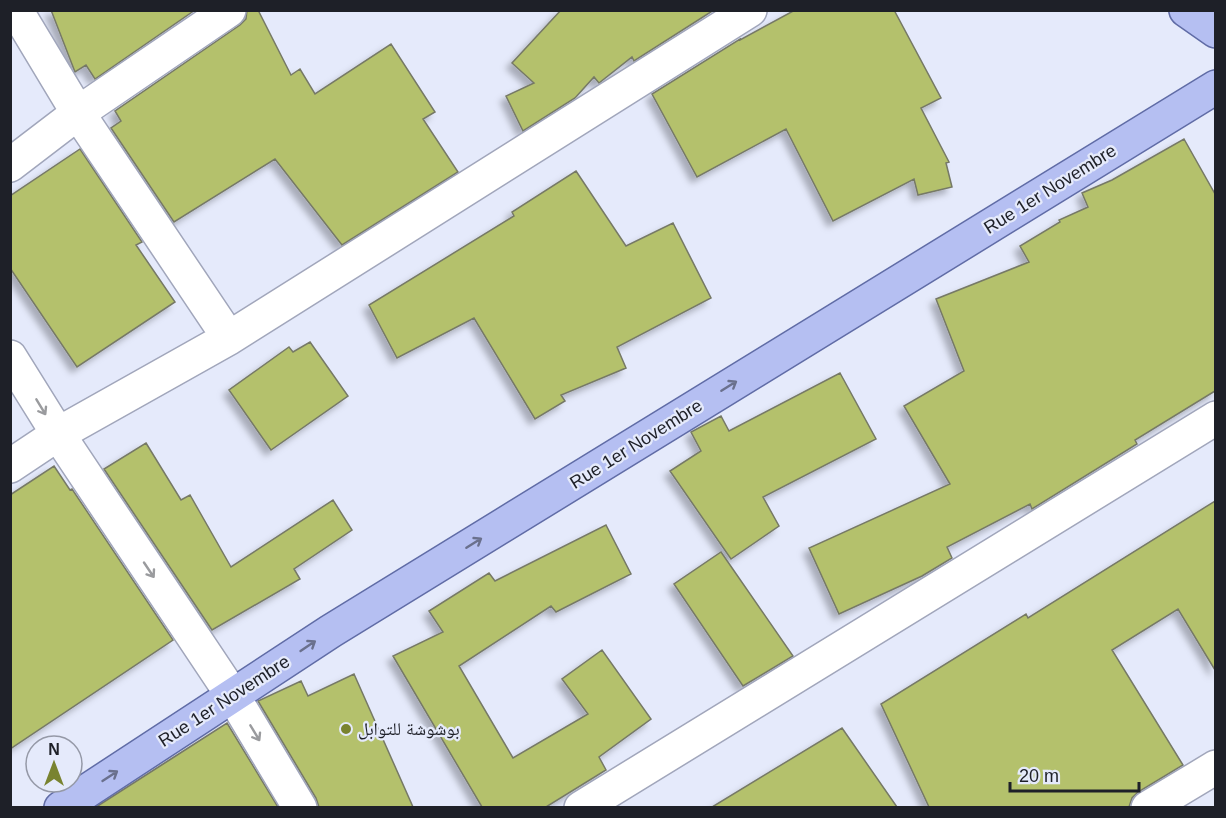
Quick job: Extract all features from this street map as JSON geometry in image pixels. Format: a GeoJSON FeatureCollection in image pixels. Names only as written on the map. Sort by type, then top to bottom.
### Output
{"type":"FeatureCollection","features":[{"type":"Feature","properties":{"kind":"main road"},"geometry":{"type":"LineString","coordinates":[[1186,10],[1215,31]]}},
{"type":"Feature","properties":{"kind":"main road","name":"Rue 1er Novembre"},"geometry":{"type":"LineString","coordinates":[[60,807],[331,631],[1215,87]]}},
{"type":"Feature","properties":{"kind":"street"},"geometry":{"type":"LineString","coordinates":[[16,10],[78,113],[229,338]]}},
{"type":"Feature","properties":{"kind":"street"},"geometry":{"type":"LineString","coordinates":[[10,165],[78,113],[228,10]]}},
{"type":"Feature","properties":{"kind":"street"},"geometry":{"type":"LineString","coordinates":[[10,466],[58,434],[229,338],[750,10]]}},
{"type":"Feature","properties":{"kind":"street"},"geometry":{"type":"LineString","coordinates":[[10,357],[58,434],[233,696],[300,807]]}},
{"type":"Feature","properties":{"kind":"street"},"geometry":{"type":"LineString","coordinates":[[581,807],[1215,418]]}},
{"type":"Feature","properties":{"kind":"street"},"geometry":{"type":"LineString","coordinates":[[1148,807],[1215,767]]}},
{"type":"Feature","properties":{"kind":"building"},"geometry":{"type":"Polygon","coordinates":[[[51,10],[195,10],[95,79],[86,65],[75,72],[51,10]]]}},
{"type":"Feature","properties":{"kind":"building"},"geometry":{"type":"Polygon","coordinates":[[[247,10],[258,10],[291,75],[300,69],[315,94],[391,44],[435,112],[423,119],[458,172],[342,245],[275,159],[174,222],[111,128],[121,121],[115,111],[240,25],[246,19],[247,10]]]}},
{"type":"Feature","properties":{"kind":"building"},"geometry":{"type":"Polygon","coordinates":[[[561,10],[714,10],[634,61],[632,57],[599,83],[594,77],[575,98],[523,131],[506,96],[534,83],[512,63],[561,10]]]}},
{"type":"Feature","properties":{"kind":"building"},"geometry":{"type":"Polygon","coordinates":[[[795,10],[894,10],[941,98],[921,108],[949,162],[946,163],[952,187],[918,195],[914,179],[833,221],[786,129],[697,177],[652,94],[740,39],[795,10]]]}},
{"type":"Feature","properties":{"kind":"building"},"geometry":{"type":"Polygon","coordinates":[[[1184,139],[1215,194],[1215,391],[1135,440],[1137,444],[1032,509],[1030,504],[947,547],[952,558],[922,576],[839,614],[809,548],[950,484],[904,406],[964,371],[936,299],[1029,262],[1020,246],[1060,222],[1059,220],[1088,207],[1082,193],[1112,180],[1184,139]]]}},
{"type":"Feature","properties":{"kind":"building"},"geometry":{"type":"Polygon","coordinates":[[[80,149],[142,242],[136,245],[175,302],[77,367],[10,268],[10,196],[80,149]]]}},
{"type":"Feature","properties":{"kind":"building"},"geometry":{"type":"Polygon","coordinates":[[[576,171],[626,246],[673,223],[711,298],[617,347],[626,368],[561,395],[565,401],[535,419],[474,318],[397,358],[369,305],[514,216],[512,212],[576,171]]]}},
{"type":"Feature","properties":{"kind":"building"},"geometry":{"type":"Polygon","coordinates":[[[310,342],[348,396],[271,450],[229,390],[289,347],[293,352],[310,342]]]}},
{"type":"Feature","properties":{"kind":"building"},"geometry":{"type":"Polygon","coordinates":[[[840,373],[876,439],[763,497],[779,526],[731,559],[670,471],[701,451],[691,432],[721,416],[729,431],[840,373]]]}},
{"type":"Feature","properties":{"kind":"building"},"geometry":{"type":"Polygon","coordinates":[[[146,443],[181,500],[190,495],[231,567],[333,500],[352,530],[294,569],[300,579],[212,630],[104,469],[146,443]]]}},
{"type":"Feature","properties":{"kind":"building"},"geometry":{"type":"Polygon","coordinates":[[[54,466],[70,490],[72,489],[173,640],[32,734],[24,734],[24,740],[10,749],[10,495],[54,466]]]}},
{"type":"Feature","properties":{"kind":"building"},"geometry":{"type":"Polygon","coordinates":[[[1215,501],[1215,670],[1178,609],[1112,650],[1183,765],[1138,792],[1132,798],[1129,807],[929,807],[881,704],[1026,614],[1028,618],[1215,501]]]}},
{"type":"Feature","properties":{"kind":"building"},"geometry":{"type":"Polygon","coordinates":[[[606,525],[631,574],[556,612],[551,606],[459,666],[513,758],[588,714],[562,679],[602,650],[651,719],[599,757],[606,770],[546,807],[482,807],[393,656],[443,632],[429,611],[489,573],[495,581],[606,525]]]}},
{"type":"Feature","properties":{"kind":"building"},"geometry":{"type":"Polygon","coordinates":[[[721,552],[793,656],[743,686],[674,584],[721,552]]]}},
{"type":"Feature","properties":{"kind":"building"},"geometry":{"type":"Polygon","coordinates":[[[354,674],[413,807],[319,807],[316,798],[258,701],[301,681],[308,696],[354,674]]]}},
{"type":"Feature","properties":{"kind":"building"},"geometry":{"type":"Polygon","coordinates":[[[227,723],[278,807],[96,807],[160,766],[227,723]]]}},
{"type":"Feature","properties":{"kind":"building"},"geometry":{"type":"Polygon","coordinates":[[[842,728],[897,807],[712,807],[842,728]]]}},
{"type":"Feature","properties":{"kind":"place","name":"بوشوشة للتوابل"},"geometry":{"type":"Point","coordinates":[346,729]}}]}
